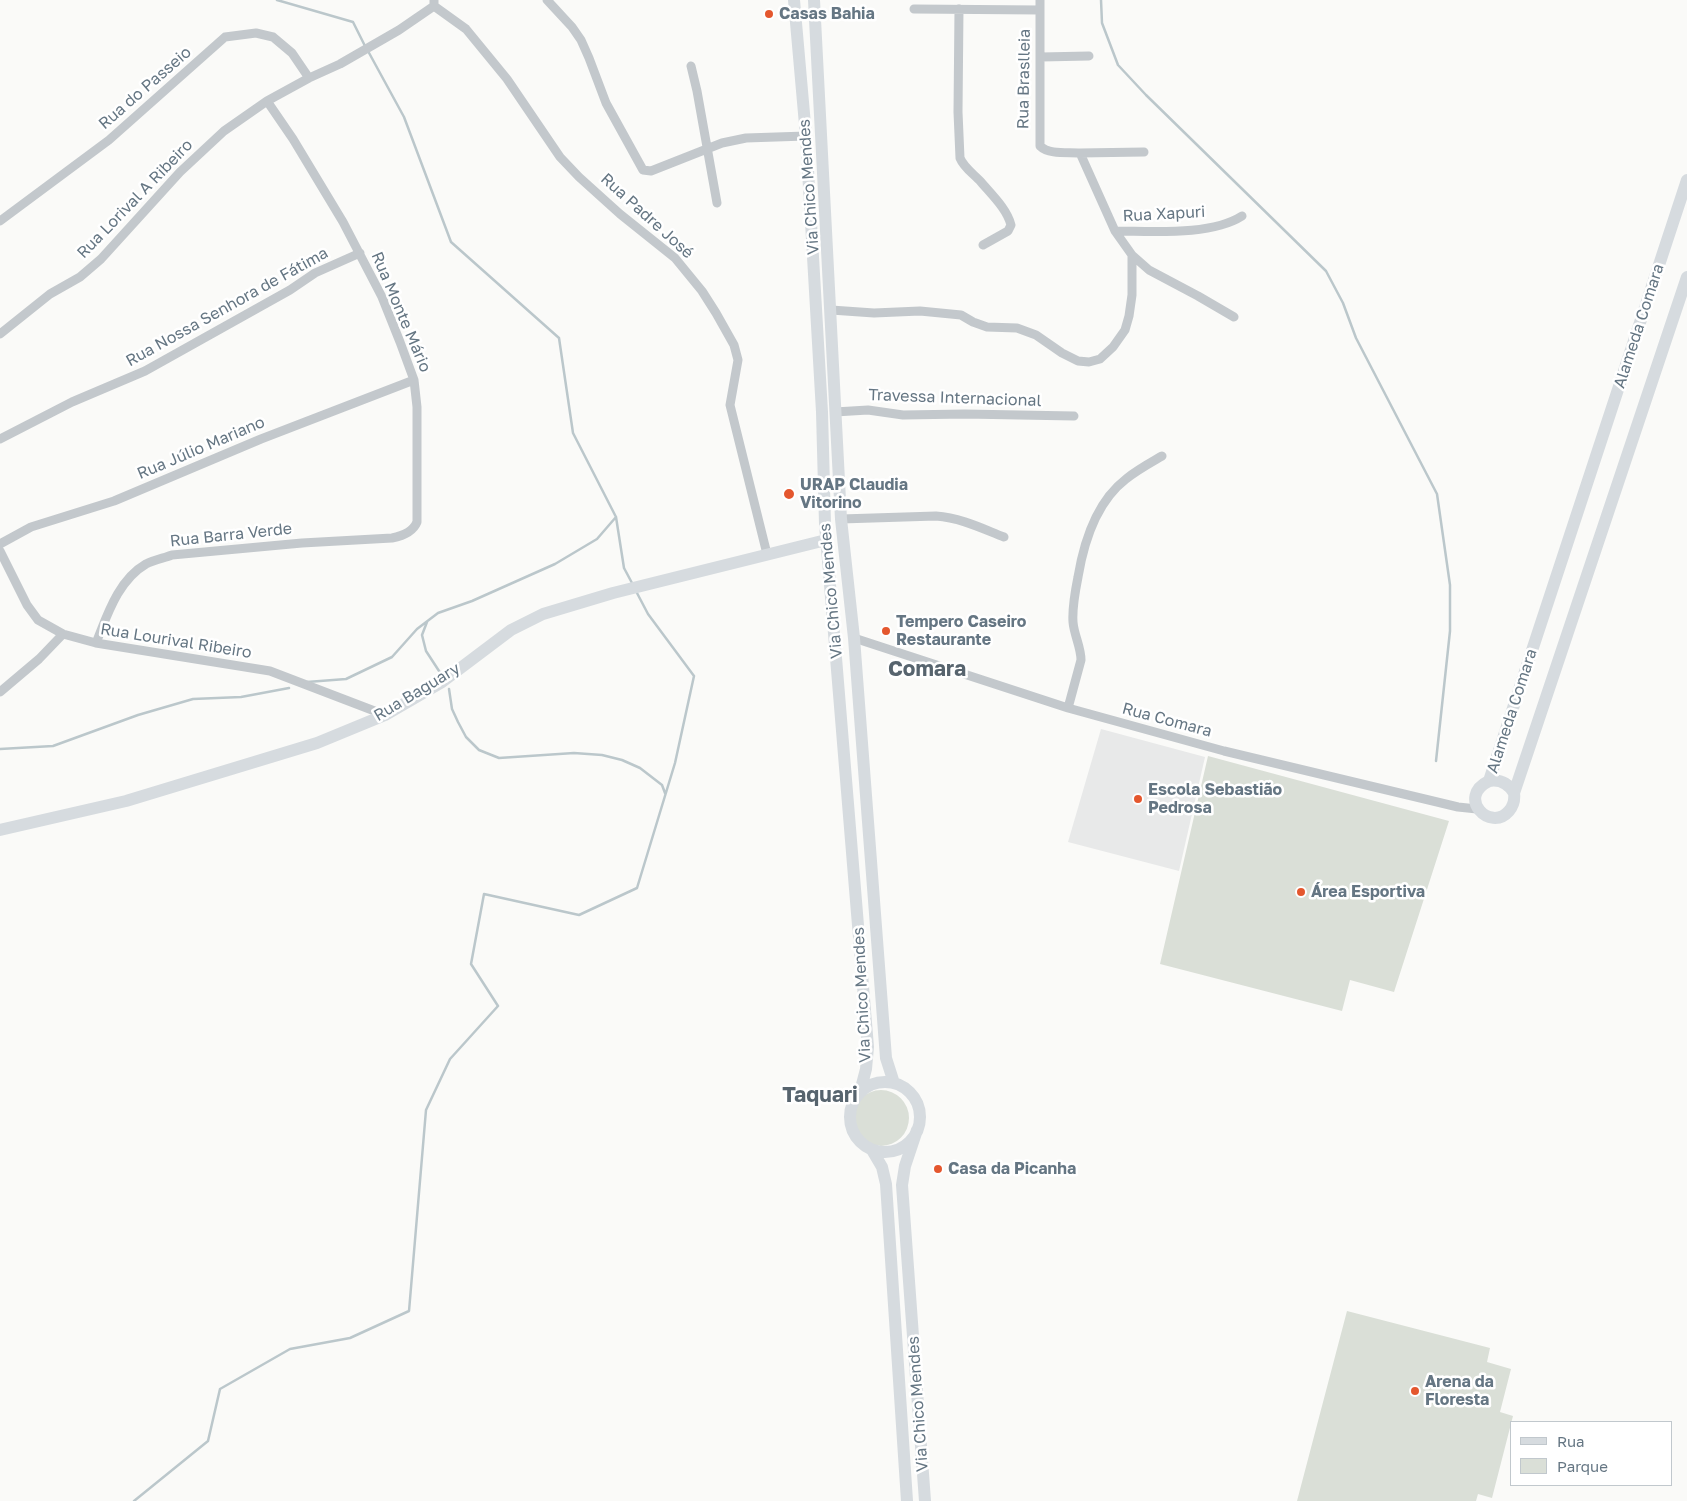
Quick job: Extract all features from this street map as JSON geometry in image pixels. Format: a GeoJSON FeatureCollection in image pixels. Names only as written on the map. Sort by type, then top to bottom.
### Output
{"type":"FeatureCollection","features":[{"type":"Feature","properties":{"kind":"main road","name":"Via Chico Mendes"},"geometry":{"type":"LineString","coordinates":[[794,0],[806,136],[822,412],[826,540],[868,1048],[866,1070],[860,1092]]}},
{"type":"Feature","properties":{"kind":"main road","name":"Via Chico Mendes"},"geometry":{"type":"LineString","coordinates":[[814,0],[841,519],[854,638],[886,1058],[894,1083]]}},
{"type":"Feature","properties":{"kind":"main road","name":"Alameda Comara"},"geometry":{"type":"LineString","coordinates":[[1687,180],[1488,781],[1476,792],[1477,809],[1484,815],[1490,817],[1502,816],[1511,809],[1515,798],[1514,793],[1687,277]]}},
{"type":"Feature","properties":{"kind":"main road","name":"Rua Baguary"},"geometry":{"type":"LineString","coordinates":[[0,830],[126,801],[316,743],[385,715],[442,682],[512,630],[543,614],[613,593],[826,540]]}},
{"type":"Feature","properties":{"kind":"main road"},"geometry":{"type":"LineString","coordinates":[[1488,781],[1500,781],[1506,784],[1514,793]]}},
{"type":"Feature","properties":{"kind":"main road"},"geometry":{"type":"LineString","coordinates":[[883,1082],[894,1083],[903,1087],[916,1100],[920,1120],[917,1130],[911,1140],[902,1148],[890,1152],[872,1150],[860,1142],[852,1131],[849,1117],[852,1103],[860,1092],[871,1085],[883,1082]]}},
{"type":"Feature","properties":{"kind":"main road","name":"Via Chico Mendes"},"geometry":{"type":"LineString","coordinates":[[917,1130],[905,1166],[902,1185],[925,1501]]}},
{"type":"Feature","properties":{"kind":"main road","name":"Via Chico Mendes"},"geometry":{"type":"LineString","coordinates":[[872,1150],[882,1167],[886,1184],[907,1501]]}},
{"type":"Feature","properties":{"kind":"street"},"geometry":{"type":"LineString","coordinates":[[547,0],[572,27],[581,40],[590,58],[606,103],[643,170],[650,171],[722,143],[746,138],[806,136]]}},
{"type":"Feature","properties":{"kind":"street"},"geometry":{"type":"LineString","coordinates":[[267,101],[309,78],[340,64],[399,30],[434,3]]}},
{"type":"Feature","properties":{"kind":"street","name":"Rua Padre José"},"geometry":{"type":"LineString","coordinates":[[434,3],[466,29],[508,79],[560,157],[620,214],[675,258],[716,313],[734,346],[738,360],[730,405],[767,554]]}},
{"type":"Feature","properties":{"kind":"street"},"geometry":{"type":"LineString","coordinates":[[914,9],[1040,5]]}},
{"type":"Feature","properties":{"kind":"street","name":"Rua Braslleia"},"geometry":{"type":"LineString","coordinates":[[1040,5],[1040,146],[1043,149],[1052,151],[1080,153]]}},
{"type":"Feature","properties":{"kind":"street"},"geometry":{"type":"LineString","coordinates":[[959,9],[958,112],[960,158],[962,163],[981,182],[1009,216],[1011,225],[1008,231],[983,245]]}},
{"type":"Feature","properties":{"kind":"street","name":"Rua do Passeio"},"geometry":{"type":"LineString","coordinates":[[0,222],[114,136],[225,37],[256,33],[273,37],[292,53],[309,78]]}},
{"type":"Feature","properties":{"kind":"street"},"geometry":{"type":"LineString","coordinates":[[1041,57],[1089,56]]}},
{"type":"Feature","properties":{"kind":"street"},"geometry":{"type":"LineString","coordinates":[[691,66],[716,203]]}},
{"type":"Feature","properties":{"kind":"street","name":"Rua Monte Mário"},"geometry":{"type":"LineString","coordinates":[[267,101],[324,188],[360,253],[386,306],[414,380],[417,406],[417,522],[413,529],[403,536],[386,539]]}},
{"type":"Feature","properties":{"kind":"street","name":"Rua Lorival A Ribeiro"},"geometry":{"type":"LineString","coordinates":[[0,334],[50,294],[84,274],[101,259],[180,172],[212,141],[230,126],[267,101]]}},
{"type":"Feature","properties":{"kind":"street"},"geometry":{"type":"LineString","coordinates":[[1144,152],[1080,153],[1115,231],[1132,255],[1149,270],[1234,317]]}},
{"type":"Feature","properties":{"kind":"street","name":"Rua Xapuri"},"geometry":{"type":"LineString","coordinates":[[1115,231],[1194,230],[1223,225],[1242,216]]}},
{"type":"Feature","properties":{"kind":"street","name":"Rua Nossa Senhora de Fátima"},"geometry":{"type":"LineString","coordinates":[[0,438],[72,402],[145,371],[290,290],[315,273],[360,253]]}},
{"type":"Feature","properties":{"kind":"street"},"geometry":{"type":"LineString","coordinates":[[831,310],[874,313],[920,311],[961,315],[987,327],[1008,327],[1036,335],[1062,353],[1078,361],[1089,362],[1100,359],[1113,347],[1125,330],[1132,295],[1132,255]]}},
{"type":"Feature","properties":{"kind":"street","name":"Rua Júlio Mariano"},"geometry":{"type":"LineString","coordinates":[[0,544],[32,528],[114,501],[261,439],[414,380]]}},
{"type":"Feature","properties":{"kind":"street","name":"Travessa Internacional"},"geometry":{"type":"LineString","coordinates":[[835,412],[868,410],[903,415],[1074,416]]}},
{"type":"Feature","properties":{"kind":"street"},"geometry":{"type":"LineString","coordinates":[[1068,708],[1081,660],[1081,652],[1073,621],[1074,598],[1088,534],[1110,495],[1125,479],[1162,456]]}},
{"type":"Feature","properties":{"kind":"street"},"geometry":{"type":"LineString","coordinates":[[841,519],[948,517],[971,523],[1004,537]]}},
{"type":"Feature","properties":{"kind":"street","name":"Rua Barra Verde"},"geometry":{"type":"LineString","coordinates":[[96,643],[112,604],[121,590],[135,572],[146,564],[159,559],[172,556],[302,543],[386,539]]}},
{"type":"Feature","properties":{"kind":"street","name":"Rua Lourival Ribeiro"},"geometry":{"type":"LineString","coordinates":[[0,551],[27,605],[38,620],[63,634],[96,643],[270,671],[385,715]]}},
{"type":"Feature","properties":{"kind":"street"},"geometry":{"type":"LineString","coordinates":[[0,692],[46,652],[63,634]]}},
{"type":"Feature","properties":{"kind":"street","name":"Rua Comara"},"geometry":{"type":"LineString","coordinates":[[854,638],[1009,690],[1224,751],[1458,807],[1477,809]]}},
{"type":"Feature","properties":{"kind":"shaded area","name":"Escola Sebastião Pedrosa"},"geometry":{"type":"Polygon","coordinates":[[[1101,729],[1205,757],[1179,871],[1068,842],[1101,729]]]}},
{"type":"Feature","properties":{"kind":"green space","name":"Área Esportiva"},"geometry":{"type":"Polygon","coordinates":[[[1208,756],[1449,821],[1394,992],[1350,980],[1342,1011],[1160,964],[1208,756]]]}},
{"type":"Feature","properties":{"kind":"green space"},"geometry":{"type":"Polygon","coordinates":[[[876,1090],[886,1090],[901,1098],[907,1107],[909,1118],[907,1129],[901,1138],[886,1146],[876,1146],[865,1141],[858,1134],[853,1123],[853,1113],[858,1102],[865,1095],[876,1090]]]}},
{"type":"Feature","properties":{"kind":"green space","name":"Arena da Floresta"},"geometry":{"type":"Polygon","coordinates":[[[1347,1311],[1490,1348],[1487,1362],[1511,1369],[1500,1412],[1513,1416],[1510,1421],[1510,1428],[1492,1498],[1478,1494],[1476,1501],[1297,1501],[1347,1311]]]}},
{"type":"Feature","properties":{"kind":"waterway"},"geometry":{"type":"LineString","coordinates":[[277,0],[353,22],[365,46]]}},
{"type":"Feature","properties":{"kind":"waterway"},"geometry":{"type":"LineString","coordinates":[[1101,0],[1102,23],[1118,65],[1146,95],[1326,271],[1343,303],[1356,338],[1437,494],[1450,585],[1450,631],[1436,761]]}},
{"type":"Feature","properties":{"kind":"waterway"},"geometry":{"type":"LineString","coordinates":[[368,51],[404,117],[451,242],[559,338],[573,433],[616,517],[624,568],[632,583]]}},
{"type":"Feature","properties":{"kind":"waterway"},"geometry":{"type":"LineString","coordinates":[[307,682],[346,679],[392,657],[417,629],[438,613],[472,601],[555,564],[597,539],[616,517]]}},
{"type":"Feature","properties":{"kind":"waterway"},"geometry":{"type":"LineString","coordinates":[[134,1501],[208,1441],[220,1389],[290,1349],[350,1338],[409,1311],[426,1110],[450,1059],[498,1006],[471,964],[484,894],[579,915],[637,888],[675,763],[694,676],[648,614],[637,593]]}},
{"type":"Feature","properties":{"kind":"waterway"},"geometry":{"type":"LineString","coordinates":[[427,622],[422,635],[426,651],[441,674]]}},
{"type":"Feature","properties":{"kind":"waterway"},"geometry":{"type":"LineString","coordinates":[[0,749],[53,746],[138,715],[193,699],[241,697],[289,688]]}},
{"type":"Feature","properties":{"kind":"waterway"},"geometry":{"type":"LineString","coordinates":[[449,689],[452,709],[458,722],[466,737],[479,750],[499,758],[574,753],[602,755],[622,760],[640,768],[662,785],[665,793]]}},
{"type":"Feature","properties":{"kind":"place","name":"Casas Bahia"},"geometry":{"type":"Point","coordinates":[769,14]}},
{"type":"Feature","properties":{"kind":"place","name":"URAP Claudia Vitorino"},"geometry":{"type":"Point","coordinates":[789,494]}},
{"type":"Feature","properties":{"kind":"place","name":"Tempero Caseiro Restaurante"},"geometry":{"type":"Point","coordinates":[886,631]}},
{"type":"Feature","properties":{"kind":"place","name":"Escola Sebastião Pedrosa"},"geometry":{"type":"Point","coordinates":[1138,799]}},
{"type":"Feature","properties":{"kind":"place","name":"Área Esportiva"},"geometry":{"type":"Point","coordinates":[1301,892]}},
{"type":"Feature","properties":{"kind":"place","name":"Casa da Picanha"},"geometry":{"type":"Point","coordinates":[938,1169]}},
{"type":"Feature","properties":{"kind":"place","name":"Arena da Floresta"},"geometry":{"type":"Point","coordinates":[1415,1391]}},
{"type":"Feature","properties":{"kind":"district","name":"Comara"},"geometry":{"type":"Point","coordinates":[927,669]}},
{"type":"Feature","properties":{"kind":"district","name":"Taquari"},"geometry":{"type":"Point","coordinates":[820,1095]}}]}
